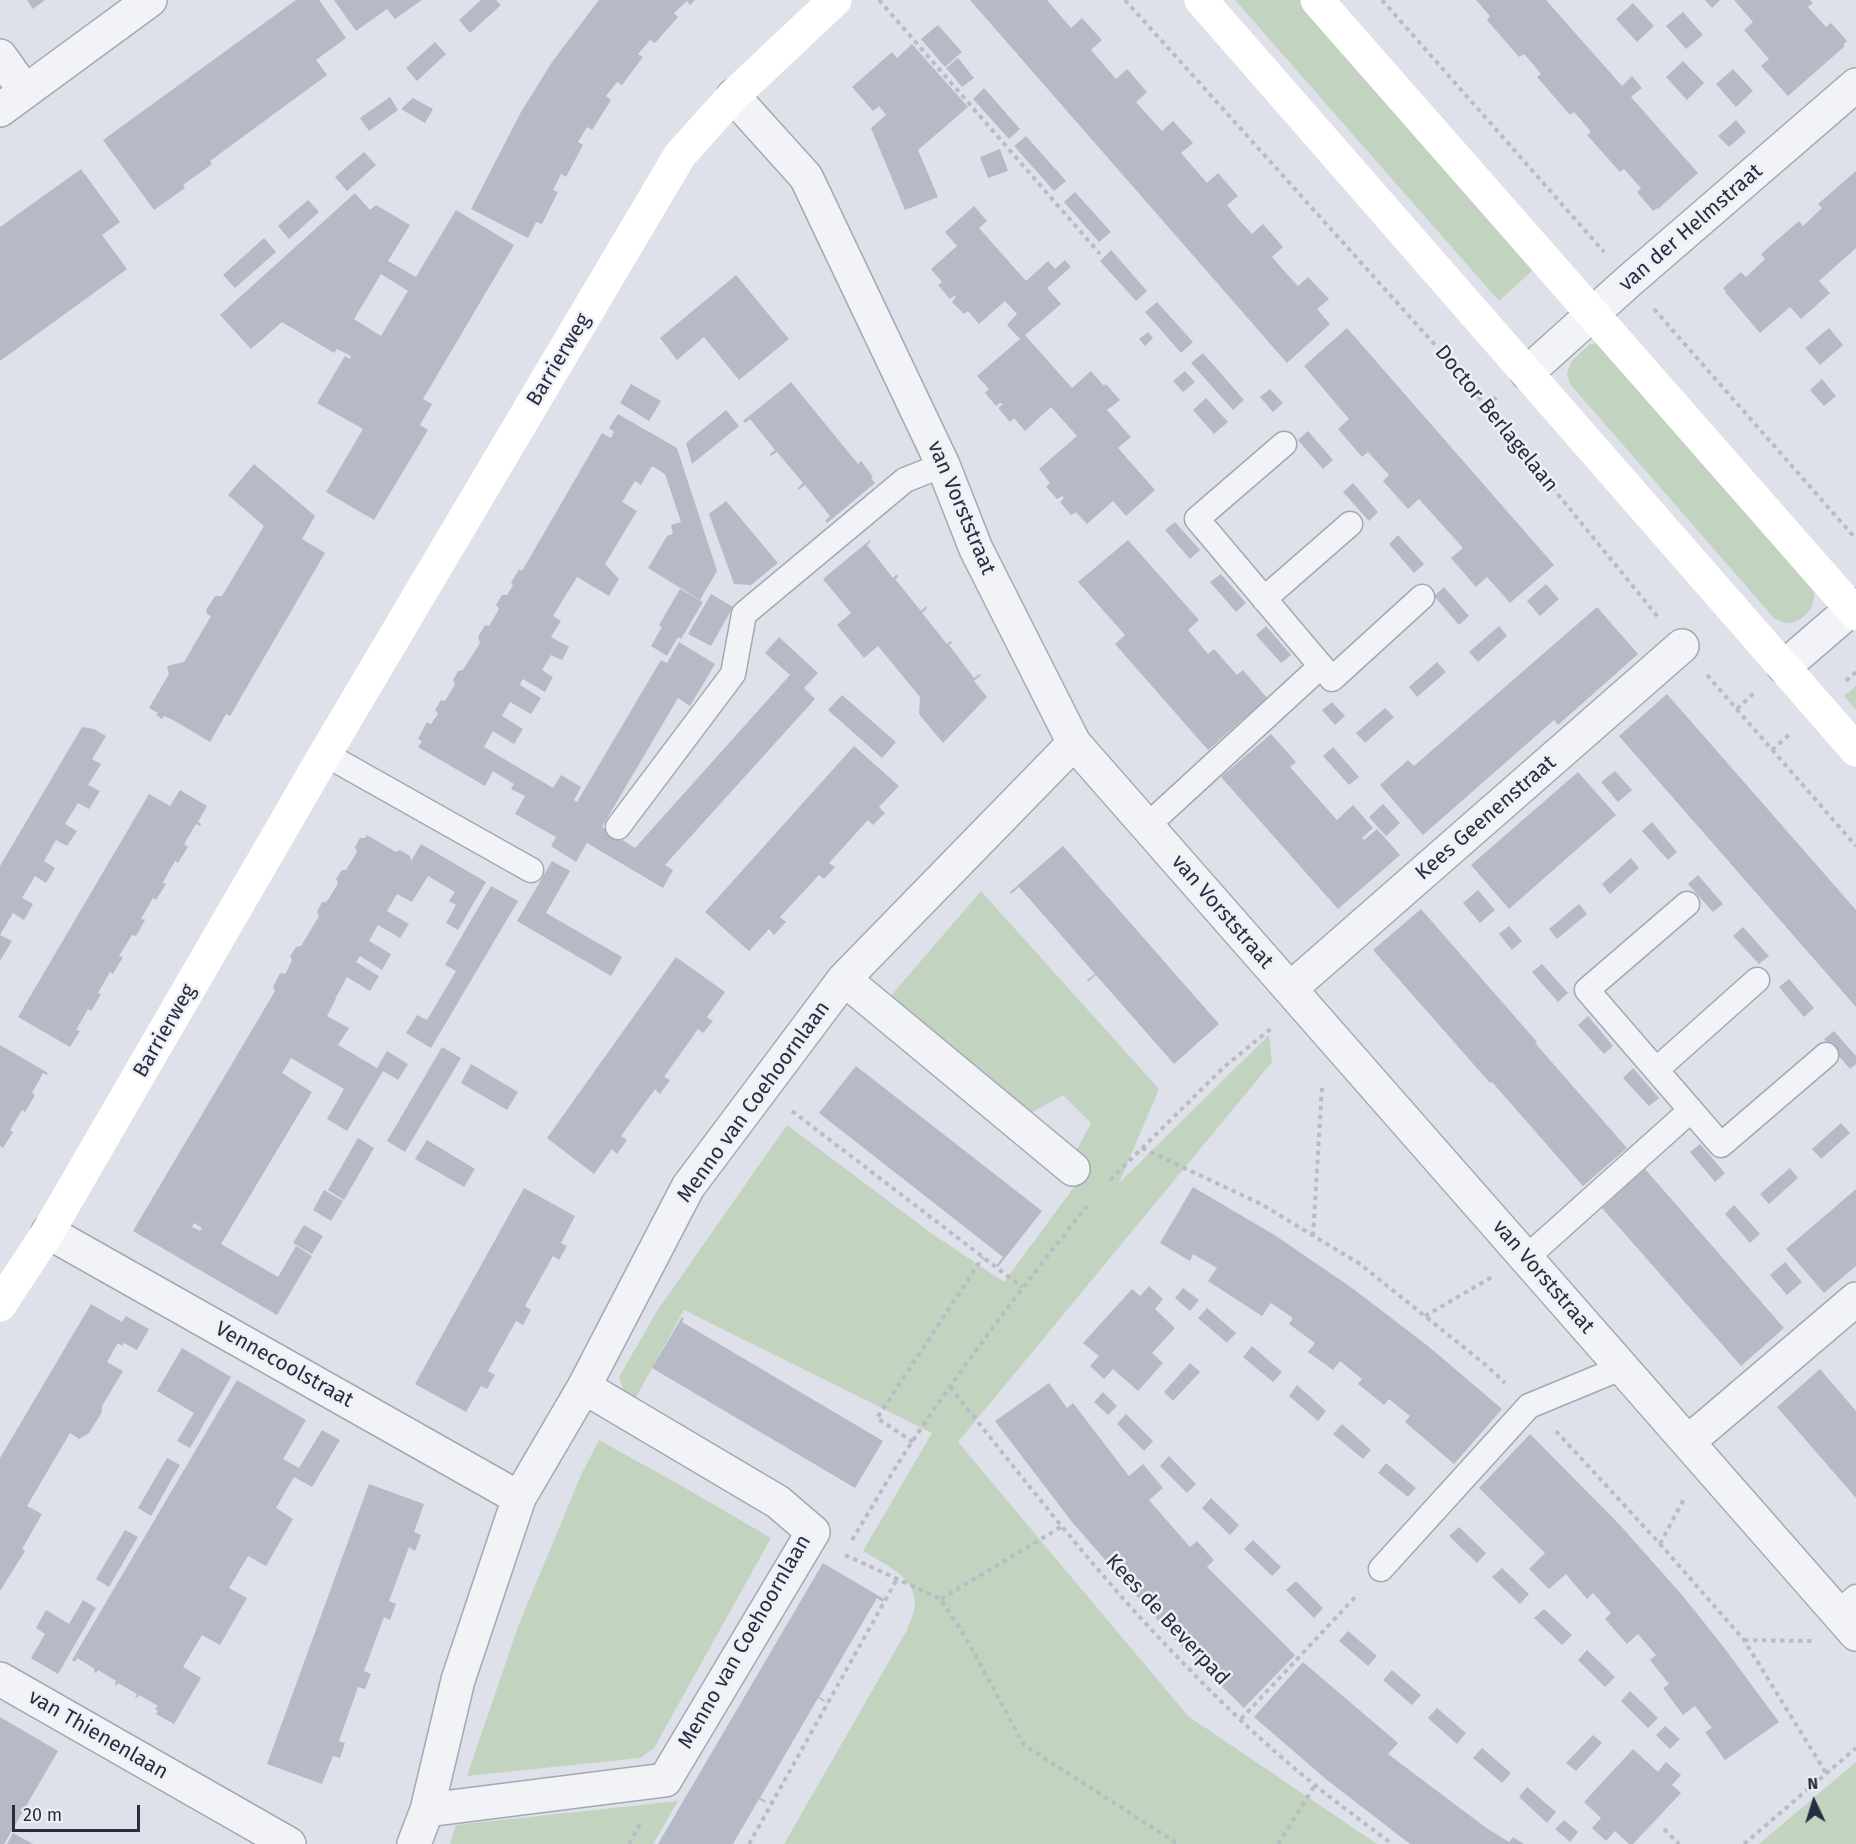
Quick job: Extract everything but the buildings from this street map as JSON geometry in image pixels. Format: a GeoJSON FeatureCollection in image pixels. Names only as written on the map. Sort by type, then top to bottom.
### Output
{"type":"FeatureCollection","features":[{"type":"Feature","properties":{"kind":"main road","name":"Barrierweg"},"geometry":{"type":"LineString","coordinates":[[0,1305],[48,1232],[325,754],[680,155],[733,96],[835,0]]}},
{"type":"Feature","properties":{"kind":"main road"},"geometry":{"type":"LineString","coordinates":[[1201,0],[1856,750]]}},
{"type":"Feature","properties":{"kind":"main road"},"geometry":{"type":"LineString","coordinates":[[1317,0],[1854,609]]}},
{"type":"Feature","properties":{"kind":"street"},"geometry":{"type":"LineString","coordinates":[[0,57],[13,101],[150,0]]}},
{"type":"Feature","properties":{"kind":"street","name":"van der Helmstraat"},"geometry":{"type":"LineString","coordinates":[[1527,374],[1856,85]]}},
{"type":"Feature","properties":{"kind":"street","name":"van Vorststraat"},"geometry":{"type":"LineString","coordinates":[[733,96],[806,177],[943,465],[976,549],[1074,743],[1621,1368],[1850,1614]]}},
{"type":"Feature","properties":{"kind":"street"},"geometry":{"type":"LineString","coordinates":[[1784,667],[1854,609]]}},
{"type":"Feature","properties":{"kind":"street","name":"Kees Geenenstraat"},"geometry":{"type":"LineString","coordinates":[[1296,996],[1682,646]]}},
{"type":"Feature","properties":{"kind":"street","name":"Menno van Coehoornlaan"},"geometry":{"type":"LineString","coordinates":[[414,1844],[427,1810],[458,1680],[519,1498],[584,1388],[688,1187],[844,979],[1074,743]]}},
{"type":"Feature","properties":{"kind":"street","name":"Menno van Coehoornlaan"},"geometry":{"type":"LineString","coordinates":[[844,979],[1073,1169]]}},
{"type":"Feature","properties":{"kind":"street","name":"Vennecoolstraat"},"geometry":{"type":"LineString","coordinates":[[48,1232],[519,1498]]}},
{"type":"Feature","properties":{"kind":"street"},"geometry":{"type":"LineString","coordinates":[[1696,1451],[1856,1299]]}},
{"type":"Feature","properties":{"kind":"street","name":"Menno van Coehoornlaan"},"geometry":{"type":"LineString","coordinates":[[427,1810],[665,1779],[813,1532],[778,1502],[584,1388]]}},
{"type":"Feature","properties":{"kind":"street","name":"van Thienenlaan"},"geometry":{"type":"LineString","coordinates":[[0,1679],[289,1844]]}},
{"type":"Feature","properties":{"kind":"lane"},"geometry":{"type":"LineString","coordinates":[[1284,444],[1197,519],[1332,679],[1422,597]]}},
{"type":"Feature","properties":{"kind":"lane"},"geometry":{"type":"LineString","coordinates":[[618,827],[733,674],[744,614],[905,480],[943,465]]}},
{"type":"Feature","properties":{"kind":"lane"},"geometry":{"type":"LineString","coordinates":[[1264,598],[1350,524]]}},
{"type":"Feature","properties":{"kind":"lane"},"geometry":{"type":"LineString","coordinates":[[1147,826],[1321,666]]}},
{"type":"Feature","properties":{"kind":"lane"},"geometry":{"type":"LineString","coordinates":[[325,754],[531,870]]}},
{"type":"Feature","properties":{"kind":"lane"},"geometry":{"type":"LineString","coordinates":[[1687,904],[1587,990],[1721,1145],[1826,1055]]}},
{"type":"Feature","properties":{"kind":"lane"},"geometry":{"type":"LineString","coordinates":[[1656,1070],[1757,980]]}},
{"type":"Feature","properties":{"kind":"lane"},"geometry":{"type":"LineString","coordinates":[[1526,1258],[1691,1110]]}},
{"type":"Feature","properties":{"kind":"lane"},"geometry":{"type":"LineString","coordinates":[[1381,1569],[1529,1406],[1621,1368]]}},
{"type":"Feature","properties":{"kind":"path"},"geometry":{"type":"LineString","coordinates":[[879,0],[1100,254]]}},
{"type":"Feature","properties":{"kind":"path","name":"Doctor Berlagelaan"},"geometry":{"type":"LineString","coordinates":[[1125,0],[1445,356],[1682,646],[1856,846]]}},
{"type":"Feature","properties":{"kind":"path"},"geometry":{"type":"LineString","coordinates":[[1549,263],[1585,231]]}},
{"type":"Feature","properties":{"kind":"path"},"geometry":{"type":"LineString","coordinates":[[1445,356],[1482,322]]}},
{"type":"Feature","properties":{"kind":"path"},"geometry":{"type":"LineString","coordinates":[[1105,1185],[1296,996]]}},
{"type":"Feature","properties":{"kind":"path"},"geometry":{"type":"LineString","coordinates":[[1313,1236],[1326,1030]]}},
{"type":"Feature","properties":{"kind":"path"},"geometry":{"type":"LineString","coordinates":[[762,1088],[1022,1287]]}},
{"type":"Feature","properties":{"kind":"path"},"geometry":{"type":"LineString","coordinates":[[844,1554],[950,1387],[1022,1287],[1091,1201]]}},
{"type":"Feature","properties":{"kind":"path"},"geometry":{"type":"LineString","coordinates":[[913,1442],[877,1418],[984,1257]]}},
{"type":"Feature","properties":{"kind":"path"},"geometry":{"type":"LineString","coordinates":[[1425,1316],[1526,1258]]}},
{"type":"Feature","properties":{"kind":"path","name":"Kees de Beverpad"},"geometry":{"type":"LineString","coordinates":[[950,1387],[1061,1527],[1149,1626],[1241,1719],[1315,1785],[1392,1844]]}},
{"type":"Feature","properties":{"kind":"path"},"geometry":{"type":"LineString","coordinates":[[1660,1544],[1696,1451]]}},
{"type":"Feature","properties":{"kind":"path"},"geometry":{"type":"LineString","coordinates":[[941,1599],[1061,1527]]}},
{"type":"Feature","properties":{"kind":"path"},"geometry":{"type":"LineString","coordinates":[[813,1532],[844,1554],[941,1599],[967,1641],[1024,1745],[1178,1844]]}},
{"type":"Feature","properties":{"kind":"path"},"geometry":{"type":"LineString","coordinates":[[1241,1719],[1381,1569]]}},
{"type":"Feature","properties":{"kind":"path"},"geometry":{"type":"LineString","coordinates":[[749,1844],[897,1579]]}},
{"type":"Feature","properties":{"kind":"path"},"geometry":{"type":"LineString","coordinates":[[1744,1640],[1822,1642]]}},
{"type":"Feature","properties":{"kind":"path"},"geometry":{"type":"LineString","coordinates":[[1744,1844],[1856,1748]]}},
{"type":"Feature","properties":{"kind":"path"},"geometry":{"type":"LineString","coordinates":[[1278,1844],[1315,1785]]}},
{"type":"Feature","properties":{"kind":"path"},"geometry":{"type":"LineString","coordinates":[[1664,1829],[1679,1844]]}},
{"type":"Feature","properties":{"kind":"green space"},"geometry":{"type":"Polygon","coordinates":[[[1235,0],[1305,0],[1537,266],[1499,301],[1235,0]]]}},
{"type":"Feature","properties":{"kind":"green space"},"geometry":{"type":"Polygon","coordinates":[[[1601,343],[1814,588],[1812,606],[1800,620],[1788,623],[1774,618],[1570,384],[1567,374],[1571,362],[1590,344],[1601,343]]]}},
{"type":"Feature","properties":{"kind":"green space"},"geometry":{"type":"Polygon","coordinates":[[[1856,686],[1856,710],[1844,696],[1856,686]]]}},
{"type":"Feature","properties":{"kind":"green space"},"geometry":{"type":"Polygon","coordinates":[[[981,891],[1159,1089],[1119,1183],[1269,1035],[1272,1062],[958,1442],[1188,1716],[1377,1844],[784,1844],[911,1620],[915,1603],[910,1585],[896,1571],[863,1551],[932,1433],[684,1310],[630,1408],[619,1377],[657,1311],[787,1125],[931,1233],[1004,1282],[1080,1179],[1070,1163],[1091,1123],[1063,1095],[1029,1114],[889,998],[981,891]]]}},
{"type":"Feature","properties":{"kind":"green space"},"geometry":{"type":"Polygon","coordinates":[[[599,1440],[771,1538],[654,1748],[640,1758],[467,1776],[519,1624],[582,1473],[599,1440]]]}},
{"type":"Feature","properties":{"kind":"green space"},"geometry":{"type":"Polygon","coordinates":[[[1856,1762],[1856,1844],[1759,1844],[1856,1762]]]}},
{"type":"Feature","properties":{"kind":"green space"},"geometry":{"type":"Polygon","coordinates":[[[678,1801],[653,1844],[450,1844],[456,1825],[678,1801]]]}}]}
